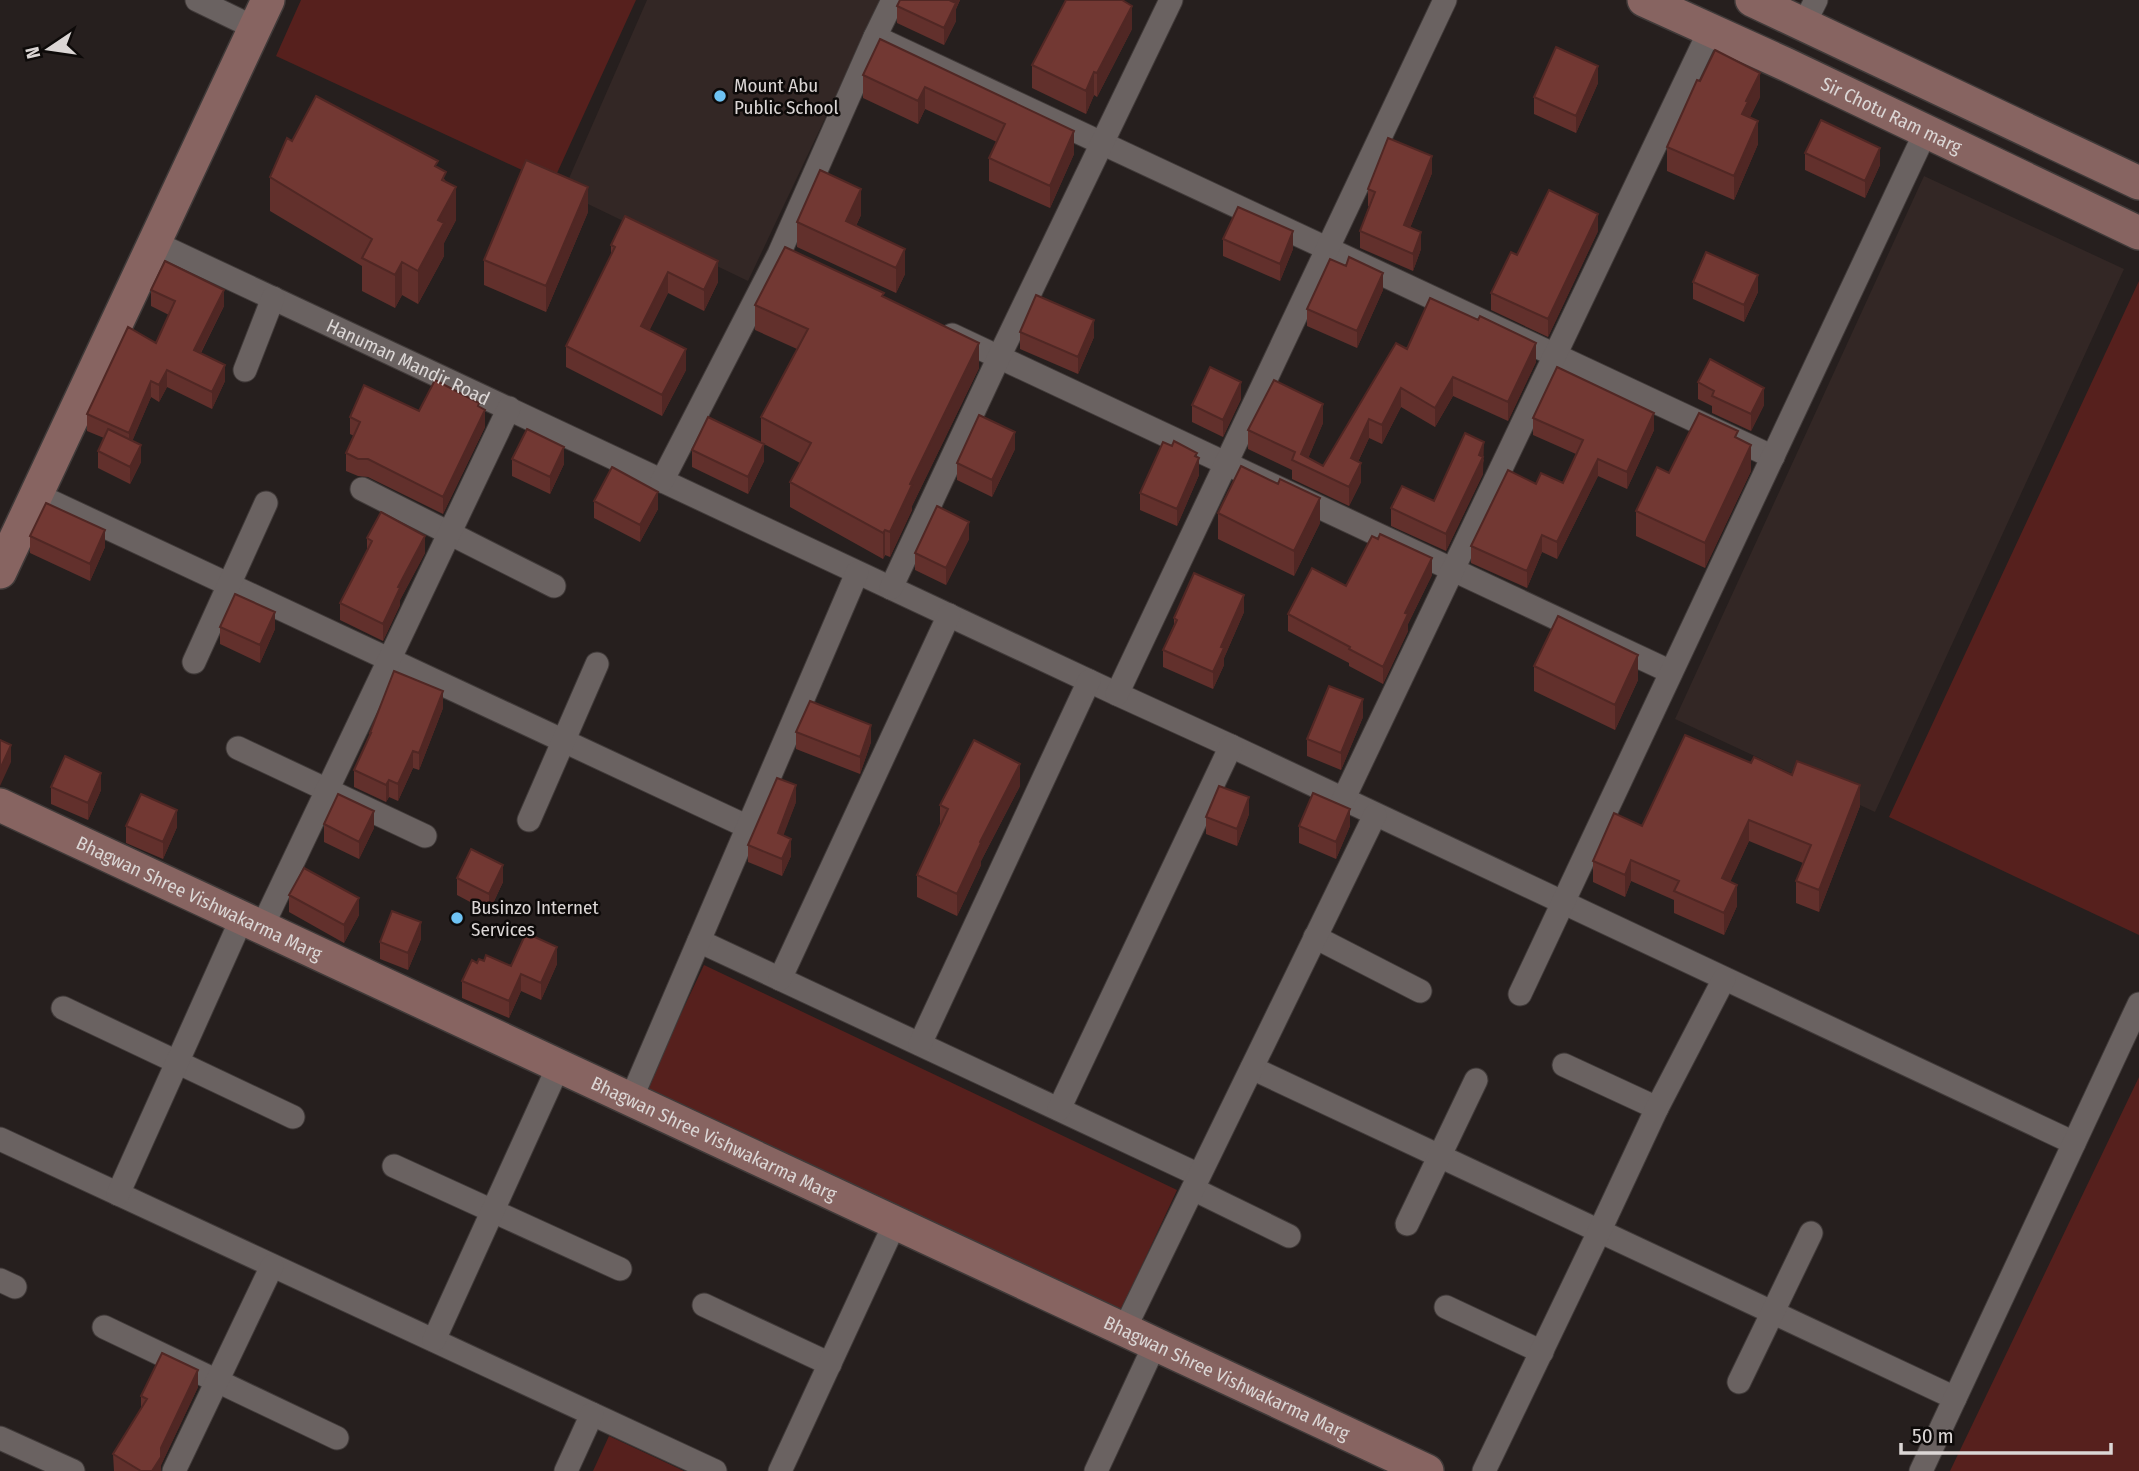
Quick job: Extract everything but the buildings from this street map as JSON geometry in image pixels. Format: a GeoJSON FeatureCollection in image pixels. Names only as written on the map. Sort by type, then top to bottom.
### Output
{"type":"FeatureCollection","features":[{"type":"Feature","properties":{"kind":"street"},"geometry":{"type":"LineString","coordinates":[[0,572],[261,14],[197,0]]}},
{"type":"Feature","properties":{"kind":"street"},"geometry":{"type":"LineString","coordinates":[[662,481],[786,258],[875,37],[893,0]]}},
{"type":"Feature","properties":{"kind":"street"},"geometry":{"type":"LineString","coordinates":[[891,588],[1171,0]]}},
{"type":"Feature","properties":{"kind":"street"},"geometry":{"type":"LineString","coordinates":[[1117,694],[1445,0]]}},
{"type":"Feature","properties":{"kind":"street","name":"Sir Chotu Ram marg"},"geometry":{"type":"LineString","coordinates":[[1644,0],[1926,131],[2136,223]]}},
{"type":"Feature","properties":{"kind":"street"},"geometry":{"type":"LineString","coordinates":[[1752,0],[1810,12],[2139,183]]}},
{"type":"Feature","properties":{"kind":"street"},"geometry":{"type":"LineString","coordinates":[[1343,800],[1710,30]]}},
{"type":"Feature","properties":{"kind":"street"},"geometry":{"type":"LineString","coordinates":[[875,37],[1773,457]]}},
{"type":"Feature","properties":{"kind":"street"},"geometry":{"type":"LineString","coordinates":[[1520,994],[1926,131]]}},
{"type":"Feature","properties":{"kind":"street","name":"Hanuman Mandir Road"},"geometry":{"type":"LineString","coordinates":[[153,242],[2074,1143]]}},
{"type":"Feature","properties":{"kind":"street"},"geometry":{"type":"LineString","coordinates":[[245,370],[273,298]]}},
{"type":"Feature","properties":{"kind":"street"},"geometry":{"type":"LineString","coordinates":[[936,328],[1671,672]]}},
{"type":"Feature","properties":{"kind":"street"},"geometry":{"type":"LineString","coordinates":[[118,1194],[178,1062],[252,922],[327,790],[509,408]]}},
{"type":"Feature","properties":{"kind":"street"},"geometry":{"type":"LineString","coordinates":[[362,489],[554,586]]}},
{"type":"Feature","properties":{"kind":"street"},"geometry":{"type":"LineString","coordinates":[[35,494],[748,827]]}},
{"type":"Feature","properties":{"kind":"street"},"geometry":{"type":"LineString","coordinates":[[194,662],[266,503]]}},
{"type":"Feature","properties":{"kind":"street"},"geometry":{"type":"LineString","coordinates":[[631,1099],[858,573]]}},
{"type":"Feature","properties":{"kind":"street"},"geometry":{"type":"LineString","coordinates":[[780,979],[949,615]]}},
{"type":"Feature","properties":{"kind":"street"},"geometry":{"type":"LineString","coordinates":[[529,820],[597,664]]}},
{"type":"Feature","properties":{"kind":"street"},"geometry":{"type":"LineString","coordinates":[[919,1044],[1089,681]]}},
{"type":"Feature","properties":{"kind":"street"},"geometry":{"type":"LineString","coordinates":[[1059,1109],[1231,746]]}},
{"type":"Feature","properties":{"kind":"street"},"geometry":{"type":"LineString","coordinates":[[238,748],[425,836]]}},
{"type":"Feature","properties":{"kind":"street","name":"Bhagwan Shree Vishwakarma Marg"},"geometry":{"type":"LineString","coordinates":[[0,804],[1427,1471]]}},
{"type":"Feature","properties":{"kind":"street"},"geometry":{"type":"LineString","coordinates":[[1124,1330],[1374,815]]}},
{"type":"Feature","properties":{"kind":"street"},"geometry":{"type":"LineString","coordinates":[[1315,937],[1420,991]]}},
{"type":"Feature","properties":{"kind":"street"},"geometry":{"type":"LineString","coordinates":[[699,941],[1059,1109],[1196,1182],[1289,1236]]}},
{"type":"Feature","properties":{"kind":"street"},"geometry":{"type":"LineString","coordinates":[[1484,1471],[1657,1108],[1724,979]]}},
{"type":"Feature","properties":{"kind":"street"},"geometry":{"type":"LineString","coordinates":[[1921,1471],[2139,1004]]}},
{"type":"Feature","properties":{"kind":"street"},"geometry":{"type":"LineString","coordinates":[[63,1008],[293,1117]]}},
{"type":"Feature","properties":{"kind":"street"},"geometry":{"type":"LineString","coordinates":[[434,1340],[559,1065]]}},
{"type":"Feature","properties":{"kind":"street"},"geometry":{"type":"LineString","coordinates":[[1564,1065],[1657,1108]]}},
{"type":"Feature","properties":{"kind":"street"},"geometry":{"type":"LineString","coordinates":[[1252,1068],[1955,1398]]}},
{"type":"Feature","properties":{"kind":"street"},"geometry":{"type":"LineString","coordinates":[[1407,1224],[1476,1080]]}},
{"type":"Feature","properties":{"kind":"street"},"geometry":{"type":"LineString","coordinates":[[0,1139],[715,1471]]}},
{"type":"Feature","properties":{"kind":"street"},"geometry":{"type":"LineString","coordinates":[[394,1166],[620,1269]]}},
{"type":"Feature","properties":{"kind":"street"},"geometry":{"type":"LineString","coordinates":[[780,1471],[895,1223]]}},
{"type":"Feature","properties":{"kind":"street"},"geometry":{"type":"LineString","coordinates":[[1739,1382],[1811,1233]]}},
{"type":"Feature","properties":{"kind":"street"},"geometry":{"type":"LineString","coordinates":[[174,1471],[272,1266]]}},
{"type":"Feature","properties":{"kind":"street"},"geometry":{"type":"LineString","coordinates":[[704,1306],[830,1364]]}},
{"type":"Feature","properties":{"kind":"street"},"geometry":{"type":"LineString","coordinates":[[1446,1307],[1542,1352]]}},
{"type":"Feature","properties":{"kind":"street"},"geometry":{"type":"LineString","coordinates":[[104,1327],[337,1438]]}},
{"type":"Feature","properties":{"kind":"street"},"geometry":{"type":"LineString","coordinates":[[1096,1471],[1155,1344]]}},
{"type":"Feature","properties":{"kind":"street"},"geometry":{"type":"LineString","coordinates":[[566,1471],[593,1414]]}},
{"type":"Feature","properties":{"kind":"street"},"geometry":{"type":"LineString","coordinates":[[0,1438],[73,1471]]}},
{"type":"Feature","properties":{"kind":"shaded area"},"geometry":{"type":"Polygon","coordinates":[[[301,0],[636,0],[552,184],[276,56],[301,0]]]}},
{"type":"Feature","properties":{"kind":"shaded area","name":"Mount Abu Public School"},"geometry":{"type":"Polygon","coordinates":[[[647,0],[881,0],[748,281],[563,192],[647,0]]]}},
{"type":"Feature","properties":{"kind":"shaded area"},"geometry":{"type":"Polygon","coordinates":[[[1924,176],[2124,269],[1875,812],[1675,719],[1924,176]]]}},
{"type":"Feature","properties":{"kind":"shaded area"},"geometry":{"type":"Polygon","coordinates":[[[2139,281],[2139,935],[1889,817],[2139,281]]]}},
{"type":"Feature","properties":{"kind":"shaded area"},"geometry":{"type":"Polygon","coordinates":[[[704,965],[1177,1190],[1116,1321],[642,1096],[704,965]]]}},
{"type":"Feature","properties":{"kind":"shaded area"},"geometry":{"type":"Polygon","coordinates":[[[2139,1077],[2139,1471],[1950,1471],[2139,1077]]]}},
{"type":"Feature","properties":{"kind":"shaded area"},"geometry":{"type":"Polygon","coordinates":[[[609,1436],[684,1471],[593,1471],[609,1436]]]}},
{"type":"Feature","properties":{"kind":"place","name":"Mount Abu Public School"},"geometry":{"type":"Point","coordinates":[720,96]}},
{"type":"Feature","properties":{"kind":"place","name":"Businzo Internet Services"},"geometry":{"type":"Point","coordinates":[457,918]}}]}
